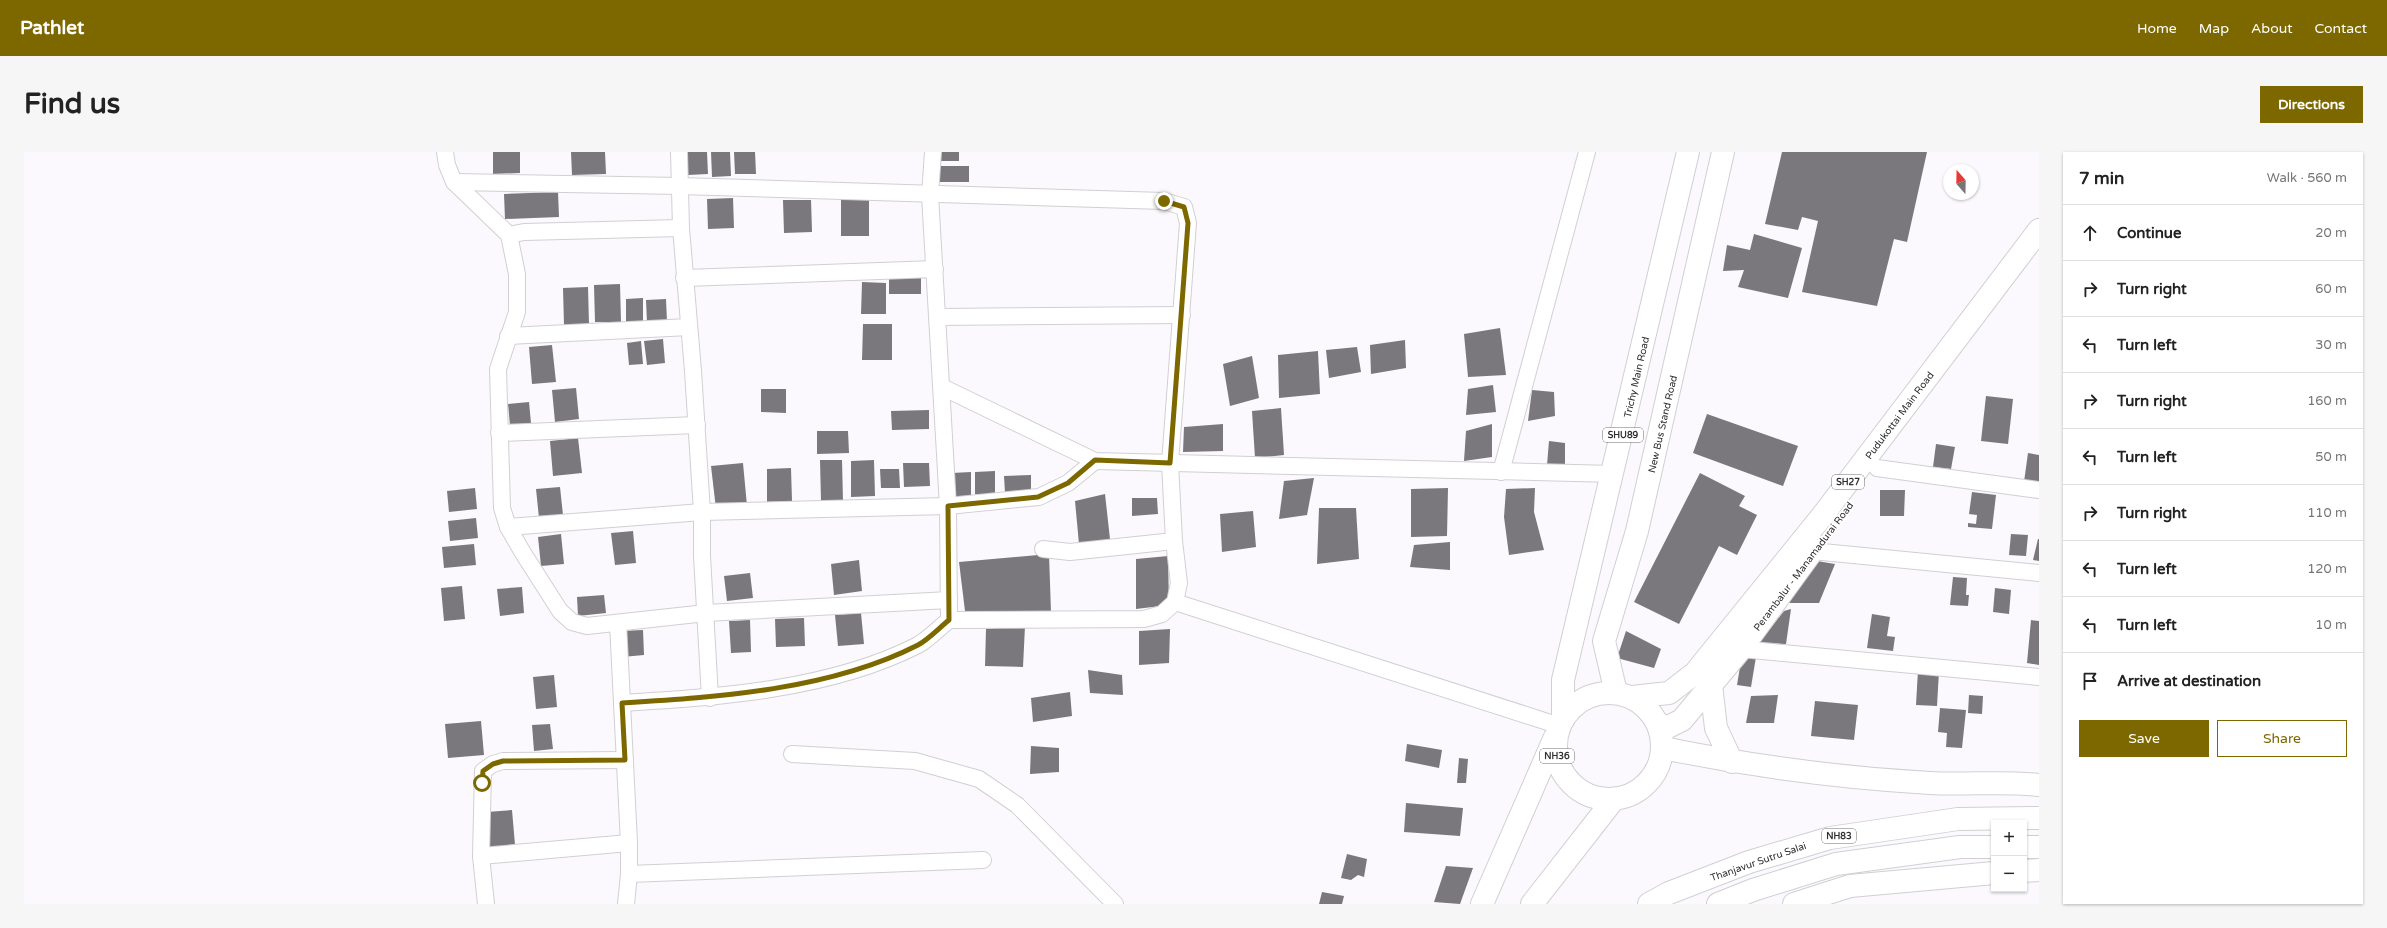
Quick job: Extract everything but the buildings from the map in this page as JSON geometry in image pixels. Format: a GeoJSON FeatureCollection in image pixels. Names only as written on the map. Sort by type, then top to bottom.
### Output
{"type":"FeatureCollection","features":[{"type":"Feature","properties":{"kind":"main road","name":"Trichy Main Road"},"geometry":{"type":"LineString","coordinates":[[1560,726],[1563,680],[1614,474],[1688,152]]}},
{"type":"Feature","properties":{"kind":"main road","name":"New Bus Stand Road"},"geometry":{"type":"LineString","coordinates":[[1624,695],[1604,641],[1637,531],[1724,152]]}},
{"type":"Feature","properties":{"kind":"main road","name":"Pudukottai Main Road"},"geometry":{"type":"LineString","coordinates":[[1624,695],[1669,693],[1695,673],[1823,515],[2039,230]]}},
{"type":"Feature","properties":{"kind":"main road","name":"Perambalur - Manamadurai Road"},"geometry":{"type":"LineString","coordinates":[[1658,724],[1668,727],[1682,720],[1741,650],[1812,551],[2039,255]]}},
{"type":"Feature","properties":{"kind":"main road"},"geometry":{"type":"LineString","coordinates":[[1712,685],[1716,728],[1732,762]]}},
{"type":"Feature","properties":{"kind":"main road","name":"NH36"},"geometry":{"type":"LineString","coordinates":[[1482,904],[1560,726],[1573,707],[1586,698],[1601,693],[1624,695],[1652,713],[1658,724],[1663,748],[1660,763],[1653,777],[1642,788],[1629,796],[1614,799],[1597,798],[1581,792],[1568,781],[1559,766],[1555,749],[1560,726]]}},
{"type":"Feature","properties":{"kind":"main road"},"geometry":{"type":"LineString","coordinates":[[1663,748],[1732,762],[1846,777],[1932,783],[2039,785]]}},
{"type":"Feature","properties":{"kind":"main road"},"geometry":{"type":"LineString","coordinates":[[1532,904],[1614,799]]}},
{"type":"Feature","properties":{"kind":"main road","name":"Thanjavur Sutru Salai"},"geometry":{"type":"LineString","coordinates":[[1649,904],[1669,893],[1749,862],[1830,838],[1958,819],[2039,818]]}},
{"type":"Feature","properties":{"kind":"main road"},"geometry":{"type":"LineString","coordinates":[[1718,904],[1753,890],[1836,864],[1960,847],[1991,847]]}},
{"type":"Feature","properties":{"kind":"main road"},"geometry":{"type":"LineString","coordinates":[[2027,847],[2039,847]]}},
{"type":"Feature","properties":{"kind":"main road"},"geometry":{"type":"LineString","coordinates":[[2027,871],[2039,870]]}},
{"type":"Feature","properties":{"kind":"main road"},"geometry":{"type":"LineString","coordinates":[[1794,904],[1850,886],[1991,873]]}},
{"type":"Feature","properties":{"kind":"street"},"geometry":{"type":"LineString","coordinates":[[445,152],[446,165],[454,182],[509,235],[517,274],[517,312],[498,369],[502,508],[508,527],[560,611],[572,622],[587,626],[706,613],[949,600]]}},
{"type":"Feature","properties":{"kind":"street"},"geometry":{"type":"LineString","coordinates":[[679,152],[680,228],[697,425],[702,512],[702,556],[710,698]]}},
{"type":"Feature","properties":{"kind":"street"},"geometry":{"type":"LineString","coordinates":[[933,152],[930,195],[948,506],[949,620]]}},
{"type":"Feature","properties":{"kind":"street"},"geometry":{"type":"LineString","coordinates":[[1502,472],[1587,152]]}},
{"type":"Feature","properties":{"kind":"street"},"geometry":{"type":"LineString","coordinates":[[454,182],[680,186],[930,195],[1164,201],[1184,207],[1188,223],[1170,463],[1174,541],[1179,584],[1175,602],[1162,614],[1144,619],[949,620],[920,644],[874,664],[813,680],[710,698],[622,703]]}},
{"type":"Feature","properties":{"kind":"street"},"geometry":{"type":"LineString","coordinates":[[509,235],[524,232],[680,228]]}},
{"type":"Feature","properties":{"kind":"street"},"geometry":{"type":"LineString","coordinates":[[684,278],[935,269]]}},
{"type":"Feature","properties":{"kind":"street"},"geometry":{"type":"LineString","coordinates":[[938,318],[1182,316]]}},
{"type":"Feature","properties":{"kind":"street"},"geometry":{"type":"LineString","coordinates":[[508,336],[689,327]]}},
{"type":"Feature","properties":{"kind":"street"},"geometry":{"type":"LineString","coordinates":[[942,386],[1095,460],[1614,474]]}},
{"type":"Feature","properties":{"kind":"street"},"geometry":{"type":"LineString","coordinates":[[499,433],[697,425]]}},
{"type":"Feature","properties":{"kind":"street"},"geometry":{"type":"LineString","coordinates":[[508,527],[702,512],[948,506],[1038,497],[1068,483],[1095,460]]}},
{"type":"Feature","properties":{"kind":"street"},"geometry":{"type":"LineString","coordinates":[[1877,468],[2039,490]]}},
{"type":"Feature","properties":{"kind":"street"},"geometry":{"type":"LineString","coordinates":[[1043,549],[1070,552],[1174,541]]}},
{"type":"Feature","properties":{"kind":"street"},"geometry":{"type":"LineString","coordinates":[[1812,551],[2039,573]]}},
{"type":"Feature","properties":{"kind":"street"},"geometry":{"type":"LineString","coordinates":[[1175,602],[1560,726]]}},
{"type":"Feature","properties":{"kind":"street"},"geometry":{"type":"LineString","coordinates":[[618,623],[629,843],[629,874],[626,904]]}},
{"type":"Feature","properties":{"kind":"street"},"geometry":{"type":"LineString","coordinates":[[1741,650],[2039,677]]}},
{"type":"Feature","properties":{"kind":"street"},"geometry":{"type":"LineString","coordinates":[[792,754],[915,761],[980,778],[1017,805],[1115,904]]}},
{"type":"Feature","properties":{"kind":"street"},"geometry":{"type":"LineString","coordinates":[[486,904],[481,856],[483,771],[493,764],[503,761],[625,760]]}},
{"type":"Feature","properties":{"kind":"street"},"geometry":{"type":"LineString","coordinates":[[481,856],[629,843]]}},
{"type":"Feature","properties":{"kind":"street"},"geometry":{"type":"LineString","coordinates":[[629,874],[983,860]]}},
{"type":"Feature","properties":{"kind":"route"},"geometry":{"type":"LineString","coordinates":[[482,783],[483,771],[493,764],[503,761],[625,760],[622,703],[710,698],[813,680],[874,664],[920,644],[949,620],[948,506],[1038,497],[1068,483],[1095,460],[1170,463],[1188,223],[1184,207],[1164,201]]}}]}
